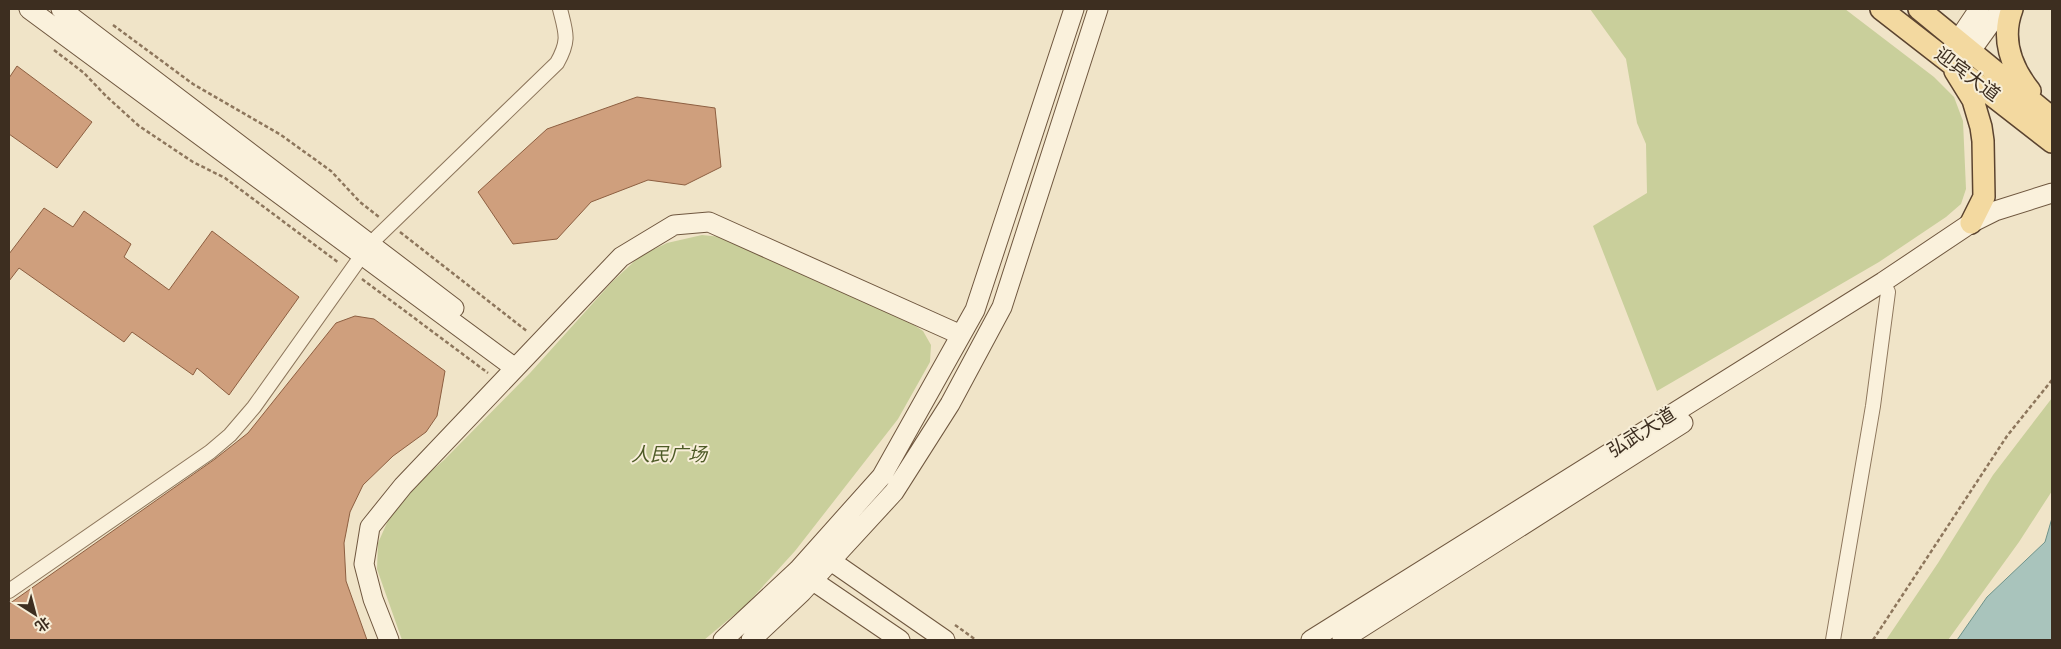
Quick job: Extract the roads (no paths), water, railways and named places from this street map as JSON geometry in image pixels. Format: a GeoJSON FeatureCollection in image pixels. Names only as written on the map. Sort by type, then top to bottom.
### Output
{"type":"FeatureCollection","features":[{"type":"Feature","properties":{"kind":"main road"},"geometry":{"type":"LineString","coordinates":[[29,9],[367,250]]}},
{"type":"Feature","properties":{"kind":"main road"},"geometry":{"type":"LineString","coordinates":[[61,9],[367,250],[519,364]]}},
{"type":"Feature","properties":{"kind":"main road"},"geometry":{"type":"LineString","coordinates":[[751,640],[780,615],[805,576],[882,476],[975,310],[1074,9]]}},
{"type":"Feature","properties":{"kind":"main road"},"geometry":{"type":"LineString","coordinates":[[822,556],[894,492],[950,404],[1002,307],[1098,9]]}},
{"type":"Feature","properties":{"kind":"main road","name":"迎宾大道"},"geometry":{"type":"LineString","coordinates":[[1881,9],[2052,142]]}},
{"type":"Feature","properties":{"kind":"main road","name":"迎宾大道"},"geometry":{"type":"LineString","coordinates":[[1919,9],[2052,118]]}},
{"type":"Feature","properties":{"kind":"main road"},"geometry":{"type":"LineString","coordinates":[[1965,45],[1979,9]]}},
{"type":"Feature","properties":{"kind":"main road"},"geometry":{"type":"LineString","coordinates":[[1971,223],[1984,197],[1984,156],[1981,127],[1973,100],[1952,63],[1965,45],[2001,9]]}},
{"type":"Feature","properties":{"kind":"main road"},"geometry":{"type":"LineString","coordinates":[[2012,9],[2006,39],[2013,64],[2027,88],[2052,118]]}},
{"type":"Feature","properties":{"kind":"main road","name":"弘武大道"},"geometry":{"type":"LineString","coordinates":[[1342,640],[1886,287],[1971,223],[1995,211],[2052,193]]}},
{"type":"Feature","properties":{"kind":"main road"},"geometry":{"type":"LineString","coordinates":[[389,640],[373,599],[364,564],[370,527],[403,486],[621,257],[674,226],[709,222],[961,335]]}},
{"type":"Feature","properties":{"kind":"main road","name":"弘武大道"},"geometry":{"type":"LineString","coordinates":[[1312,640],[1886,287]]}},
{"type":"Feature","properties":{"kind":"main road"},"geometry":{"type":"LineString","coordinates":[[822,556],[945,640]]}},
{"type":"Feature","properties":{"kind":"main road"},"geometry":{"type":"LineString","coordinates":[[723,640],[805,576]]}},
{"type":"Feature","properties":{"kind":"main road"},"geometry":{"type":"LineString","coordinates":[[805,576],[900,640]]}},
{"type":"Feature","properties":{"kind":"street"},"geometry":{"type":"LineString","coordinates":[[9,590],[210,452],[230,435],[254,407],[367,250],[390,225],[557,63],[565,49],[566,34],[560,9]]}},
{"type":"Feature","properties":{"kind":"street"},"geometry":{"type":"LineString","coordinates":[[1833,640],[1871,416],[1886,287]]}},
{"type":"Feature","properties":{"kind":"water"},"geometry":{"type":"Polygon","coordinates":[[[2052,518],[2052,640],[1957,640],[1987,597],[2045,542],[2052,518]]]}},
{"type":"Feature","properties":{"kind":"park label","name":"人民广场"},"geometry":{"type":"Point","coordinates":[669,455]}}]}
